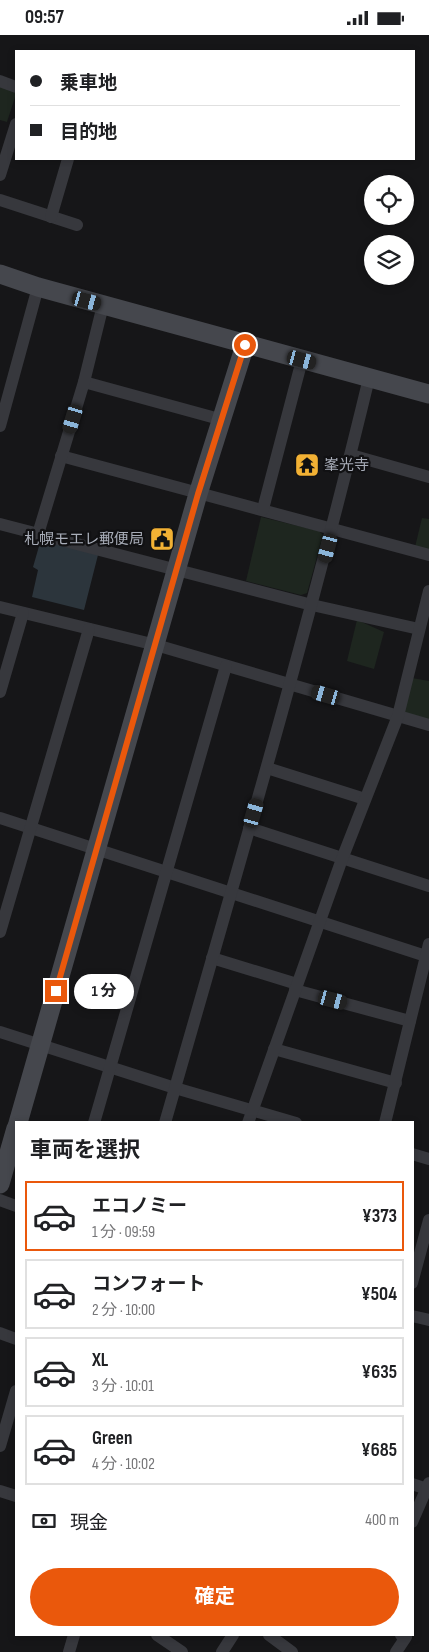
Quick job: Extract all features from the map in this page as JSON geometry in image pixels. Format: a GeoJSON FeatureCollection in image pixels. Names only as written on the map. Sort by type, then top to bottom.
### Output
{"type":"FeatureCollection","features":[{"type":"Feature","properties":{"kind":"street"},"geometry":{"type":"LineString","coordinates":[[0,81],[15,87]]}},
{"type":"Feature","properties":{"kind":"street"},"geometry":{"type":"LineString","coordinates":[[0,175],[15,127]]}},
{"type":"Feature","properties":{"kind":"street"},"geometry":{"type":"LineString","coordinates":[[51,217],[68,160]]}},
{"type":"Feature","properties":{"kind":"street"},"geometry":{"type":"LineString","coordinates":[[0,200],[77,225]]}},
{"type":"Feature","properties":{"kind":"street"},"geometry":{"type":"LineString","coordinates":[[0,274],[38,287],[245,345],[429,394]]}},
{"type":"Feature","properties":{"kind":"street"},"geometry":{"type":"LineString","coordinates":[[0,426],[38,287]]}},
{"type":"Feature","properties":{"kind":"street"},"geometry":{"type":"LineString","coordinates":[[38,533],[84,382],[103,305]]}},
{"type":"Feature","properties":{"kind":"street"},"geometry":{"type":"LineString","coordinates":[[19,1121],[98,849],[198,494],[245,345]]}},
{"type":"Feature","properties":{"kind":"street"},"geometry":{"type":"LineString","coordinates":[[263,509],[302,360]]}},
{"type":"Feature","properties":{"kind":"street"},"geometry":{"type":"LineString","coordinates":[[166,1121],[291,685],[333,529],[369,378]]}},
{"type":"Feature","properties":{"kind":"street"},"geometry":{"type":"LineString","coordinates":[[84,382],[222,420]]}},
{"type":"Feature","properties":{"kind":"street"},"geometry":{"type":"LineString","coordinates":[[351,455],[429,477]]}},
{"type":"Feature","properties":{"kind":"street"},"geometry":{"type":"LineString","coordinates":[[61,456],[429,555]]}},
{"type":"Feature","properties":{"kind":"street"},"geometry":{"type":"LineString","coordinates":[[0,524],[312,605],[418,629]]}},
{"type":"Feature","properties":{"kind":"street"},"geometry":{"type":"LineString","coordinates":[[250,1117],[342,859],[398,716],[418,629],[429,591]]}},
{"type":"Feature","properties":{"kind":"street"},"geometry":{"type":"LineString","coordinates":[[0,607],[156,645],[429,725]]}},
{"type":"Feature","properties":{"kind":"street"},"geometry":{"type":"LineString","coordinates":[[0,692],[23,613]]}},
{"type":"Feature","properties":{"kind":"street"},"geometry":{"type":"LineString","coordinates":[[0,932],[89,629]]}},
{"type":"Feature","properties":{"kind":"street"},"geometry":{"type":"LineString","coordinates":[[95,1121],[165,871],[226,666]]}},
{"type":"Feature","properties":{"kind":"street"},"geometry":{"type":"LineString","coordinates":[[267,767],[365,799]]}},
{"type":"Feature","properties":{"kind":"street"},"geometry":{"type":"LineString","coordinates":[[0,818],[319,922],[428,953],[386,1121]]}},
{"type":"Feature","properties":{"kind":"street"},"geometry":{"type":"LineString","coordinates":[[249,829],[429,886]]}},
{"type":"Feature","properties":{"kind":"street"},"geometry":{"type":"LineString","coordinates":[[212,958],[296,987],[410,1021]]}},
{"type":"Feature","properties":{"kind":"street"},"geometry":{"type":"LineString","coordinates":[[0,1032],[175,1088],[250,1117],[281,1121]]}},
{"type":"Feature","properties":{"kind":"street"},"geometry":{"type":"LineString","coordinates":[[274,1049],[396,1083]]}},
{"type":"Feature","properties":{"kind":"street"},"geometry":{"type":"LineString","coordinates":[[0,1184],[15,1132]]}},
{"type":"Feature","properties":{"kind":"street"},"geometry":{"type":"LineString","coordinates":[[414,1155],[429,1159]]}},
{"type":"Feature","properties":{"kind":"street"},"geometry":{"type":"LineString","coordinates":[[0,1200],[15,1206]]}},
{"type":"Feature","properties":{"kind":"street"},"geometry":{"type":"LineString","coordinates":[[414,1276],[429,1220]]}},
{"type":"Feature","properties":{"kind":"street"},"geometry":{"type":"LineString","coordinates":[[414,1316],[429,1320]]}},
{"type":"Feature","properties":{"kind":"street"},"geometry":{"type":"LineString","coordinates":[[0,1333],[15,1339]]}},
{"type":"Feature","properties":{"kind":"street"},"geometry":{"type":"LineString","coordinates":[[0,1446],[15,1394]]}},
{"type":"Feature","properties":{"kind":"street"},"geometry":{"type":"LineString","coordinates":[[414,1484],[428,1486],[414,1518]]}},
{"type":"Feature","properties":{"kind":"street"},"geometry":{"type":"LineString","coordinates":[[0,1491],[15,1496]]}},
{"type":"Feature","properties":{"kind":"street"},"geometry":{"type":"LineString","coordinates":[[69,1652],[74,1636]]}},
{"type":"Feature","properties":{"kind":"street"},"geometry":{"type":"LineString","coordinates":[[158,1636],[182,1652]]}},
{"type":"Feature","properties":{"kind":"street"},"geometry":{"type":"LineString","coordinates":[[222,1652],[232,1636]]}},
{"type":"Feature","properties":{"kind":"street"},"geometry":{"type":"LineString","coordinates":[[270,1636],[292,1652]]}},
{"type":"Feature","properties":{"kind":"street"},"geometry":{"type":"LineString","coordinates":[[396,1652],[406,1637],[404,1636]]}},
{"type":"Feature","properties":{"kind":"shaded area"},"geometry":{"type":"Polygon","coordinates":[[[0,86],[12,90],[15,93],[15,97],[7,122],[0,120],[0,86]]]}},
{"type":"Feature","properties":{"kind":"shaded area"},"geometry":{"type":"Polygon","coordinates":[[[261,517],[319,531],[323,535],[307,593],[301,595],[246,581],[261,517]]]}},
{"type":"Feature","properties":{"kind":"shaded area"},"geometry":{"type":"Polygon","coordinates":[[[422,518],[429,519],[429,552],[415,547],[422,518]]]}},
{"type":"Feature","properties":{"kind":"shaded area"},"geometry":{"type":"Polygon","coordinates":[[[42,536],[99,551],[84,610],[32,597],[38,570],[33,567],[42,536]]]}},
{"type":"Feature","properties":{"kind":"shaded area"},"geometry":{"type":"Polygon","coordinates":[[[357,620],[384,632],[374,669],[347,661],[357,620]]]}},
{"type":"Feature","properties":{"kind":"shaded area"},"geometry":{"type":"Polygon","coordinates":[[[412,678],[429,681],[429,720],[404,712],[412,678]]]}},
{"type":"Feature","properties":{"kind":"place","name":"峯光寺"},"geometry":{"type":"Point","coordinates":[307,465]}},
{"type":"Feature","properties":{"kind":"place","name":"札幌モエレ郵便局"},"geometry":{"type":"Point","coordinates":[162,539]}},
{"type":"Feature","properties":{"kind":"route"},"geometry":{"type":"LineString","coordinates":[[56,991],[198,494],[245,345]]}}]}
